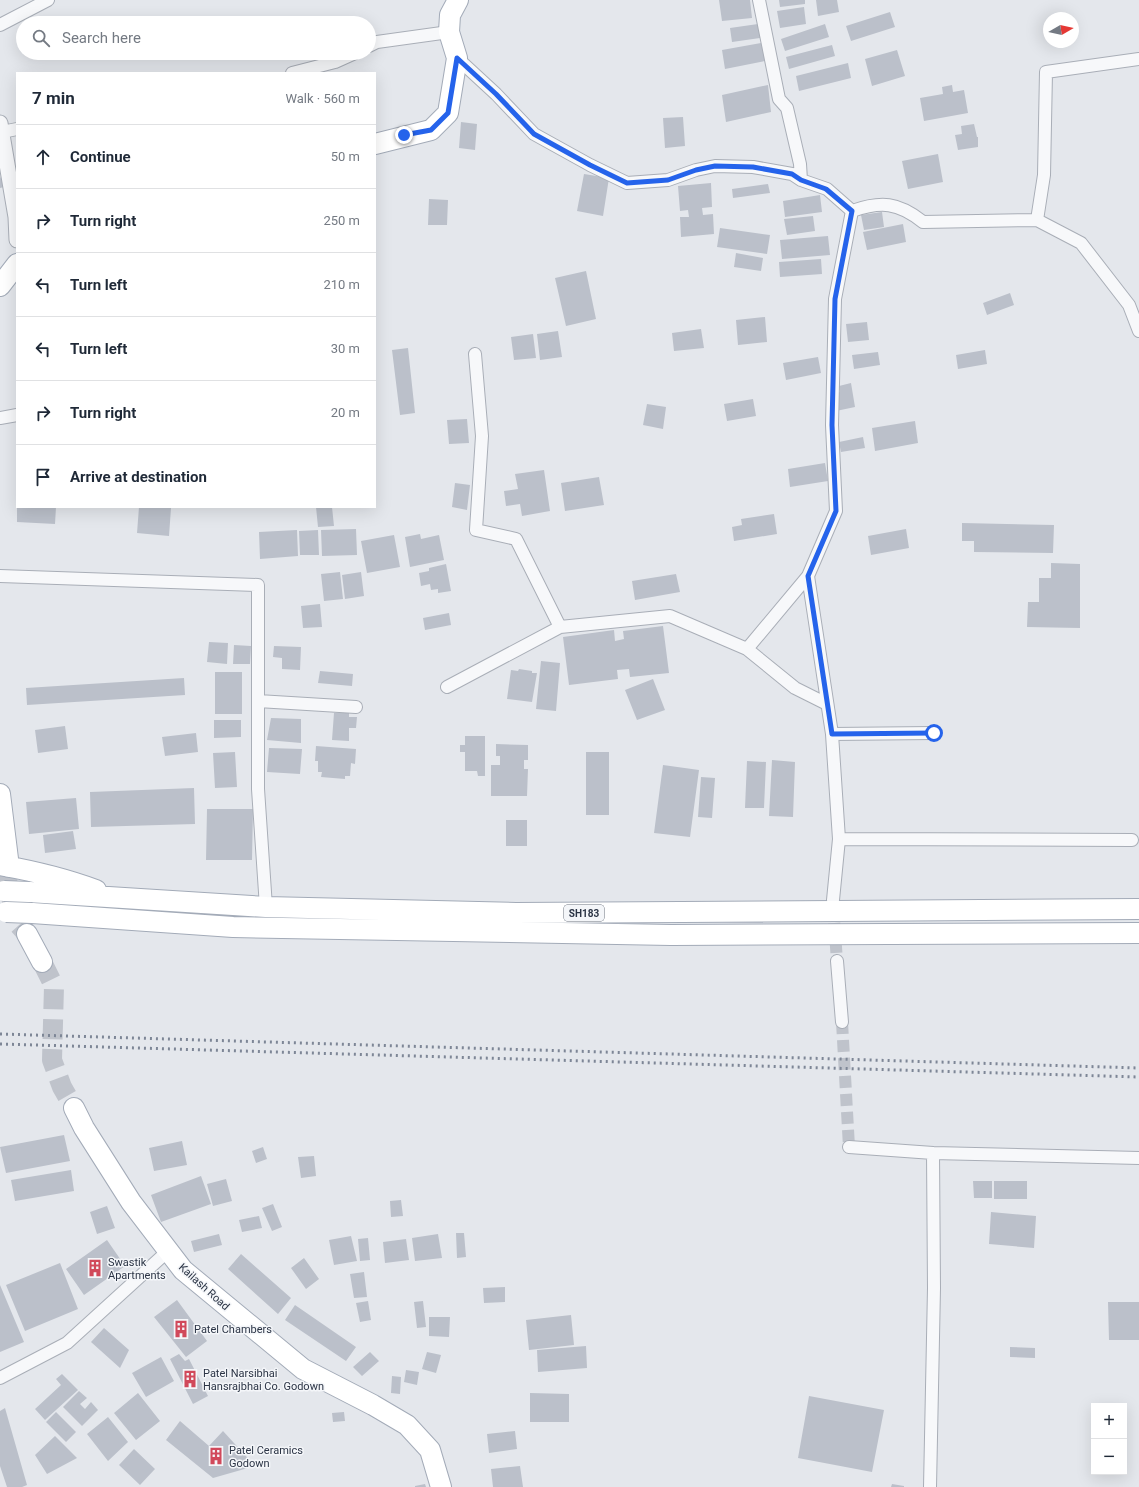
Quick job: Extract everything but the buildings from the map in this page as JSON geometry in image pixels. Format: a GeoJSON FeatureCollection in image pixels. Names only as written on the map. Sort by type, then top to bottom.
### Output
{"type":"FeatureCollection","features":[{"type":"Feature","properties":{"kind":"main road"},"geometry":{"type":"LineString","coordinates":[[376,144],[431,130],[448,113],[457,58],[449,32],[450,15],[458,0]]}},
{"type":"Feature","properties":{"kind":"main road"},"geometry":{"type":"LineString","coordinates":[[0,286],[16,265]]}},
{"type":"Feature","properties":{"kind":"main road"},"geometry":{"type":"LineString","coordinates":[[0,794],[5,866],[64,878],[119,898],[118,918]]}},
{"type":"Feature","properties":{"kind":"main road","name":"SH183"},"geometry":{"type":"LineString","coordinates":[[2,890],[266,907],[548,914],[1139,909]]}},
{"type":"Feature","properties":{"kind":"main road"},"geometry":{"type":"LineString","coordinates":[[3,912],[118,918],[233,927],[671,935],[1139,932]]}},
{"type":"Feature","properties":{"kind":"main road"},"geometry":{"type":"LineString","coordinates":[[27,934],[42,962]]}},
{"type":"Feature","properties":{"kind":"main road","name":"Kailash Road"},"geometry":{"type":"LineString","coordinates":[[74,1108],[84,1128],[131,1202],[183,1270],[304,1369],[373,1405],[407,1425],[430,1450],[441,1487]]}},
{"type":"Feature","properties":{"kind":"street"},"geometry":{"type":"LineString","coordinates":[[17,16],[48,0]]}},
{"type":"Feature","properties":{"kind":"street"},"geometry":{"type":"LineString","coordinates":[[759,0],[779,99],[787,108],[800,164],[801,180]]}},
{"type":"Feature","properties":{"kind":"street"},"geometry":{"type":"LineString","coordinates":[[0,25],[16,17]]}},
{"type":"Feature","properties":{"kind":"street"},"geometry":{"type":"LineString","coordinates":[[376,42],[449,32]]}},
{"type":"Feature","properties":{"kind":"street"},"geometry":{"type":"LineString","coordinates":[[457,58],[496,94],[534,134],[590,165],[627,183],[668,180],[696,170],[715,166],[753,167],[792,174],[801,180],[826,189],[852,211]]}},
{"type":"Feature","properties":{"kind":"street"},"geometry":{"type":"LineString","coordinates":[[1037,220],[1044,175],[1046,72],[1139,59]]}},
{"type":"Feature","properties":{"kind":"street"},"geometry":{"type":"LineString","coordinates":[[296,72],[339,60]]}},
{"type":"Feature","properties":{"kind":"street"},"geometry":{"type":"LineString","coordinates":[[16,129],[1,128],[16,217]]}},
{"type":"Feature","properties":{"kind":"street"},"geometry":{"type":"LineString","coordinates":[[852,211],[885,204],[909,211],[922,222],[1037,220],[1081,243],[1129,305],[1139,331]]}},
{"type":"Feature","properties":{"kind":"street"},"geometry":{"type":"LineString","coordinates":[[747,649],[808,576],[836,511],[832,425],[835,299],[852,211]]}},
{"type":"Feature","properties":{"kind":"street"},"geometry":{"type":"LineString","coordinates":[[475,354],[482,436],[476,530],[516,539],[560,628]]}},
{"type":"Feature","properties":{"kind":"street"},"geometry":{"type":"LineString","coordinates":[[0,418],[16,415]]}},
{"type":"Feature","properties":{"kind":"street"},"geometry":{"type":"LineString","coordinates":[[0,576],[258,585],[258,789],[266,907]]}},
{"type":"Feature","properties":{"kind":"street"},"geometry":{"type":"LineString","coordinates":[[808,576],[832,734],[839,840],[833,900]]}},
{"type":"Feature","properties":{"kind":"street"},"geometry":{"type":"LineString","coordinates":[[446,687],[560,628],[670,616],[747,649],[795,688],[827,704]]}},
{"type":"Feature","properties":{"kind":"street"},"geometry":{"type":"LineString","coordinates":[[258,701],[356,707]]}},
{"type":"Feature","properties":{"kind":"street"},"geometry":{"type":"LineString","coordinates":[[832,734],[934,733]]}},
{"type":"Feature","properties":{"kind":"street"},"geometry":{"type":"LineString","coordinates":[[839,840],[1132,840]]}},
{"type":"Feature","properties":{"kind":"street"},"geometry":{"type":"LineString","coordinates":[[837,961],[842,1022]]}},
{"type":"Feature","properties":{"kind":"street"},"geometry":{"type":"LineString","coordinates":[[849,1147],[933,1153],[1139,1158]]}},
{"type":"Feature","properties":{"kind":"street"},"geometry":{"type":"LineString","coordinates":[[930,1487],[934,1288],[933,1153]]}},
{"type":"Feature","properties":{"kind":"street"},"geometry":{"type":"LineString","coordinates":[[0,1378],[68,1343],[168,1251]]}},
{"type":"Feature","properties":{"kind":"tunnel"},"geometry":{"type":"LineString","coordinates":[[9,867],[7,882],[18,924],[27,934]]}},
{"type":"Feature","properties":{"kind":"tunnel"},"geometry":{"type":"LineString","coordinates":[[833,905],[837,961]]}},
{"type":"Feature","properties":{"kind":"tunnel"},"geometry":{"type":"LineString","coordinates":[[42,962],[54,986],[52,1060],[62,1087],[74,1108]]}},
{"type":"Feature","properties":{"kind":"tunnel"},"geometry":{"type":"LineString","coordinates":[[842,1022],[849,1147]]}},
{"type":"Feature","properties":{"kind":"railway"},"geometry":{"type":"LineString","coordinates":[[0,1034],[1139,1068]]}},
{"type":"Feature","properties":{"kind":"railway"},"geometry":{"type":"LineString","coordinates":[[0,1044],[1139,1077]]}},
{"type":"Feature","properties":{"kind":"place","name":"Swastik Apartments"},"geometry":{"type":"Point","coordinates":[95,1268]}},
{"type":"Feature","properties":{"kind":"place","name":"Patel Chambers"},"geometry":{"type":"Point","coordinates":[181,1329]}},
{"type":"Feature","properties":{"kind":"place","name":"Patel Narsibhai Hansrajbhai Co. Godown"},"geometry":{"type":"Point","coordinates":[190,1379]}},
{"type":"Feature","properties":{"kind":"place","name":"Patel Ceramics Godown"},"geometry":{"type":"Point","coordinates":[216,1456]}},
{"type":"Feature","properties":{"kind":"route"},"geometry":{"type":"LineString","coordinates":[[404,135],[431,130],[448,113],[457,58],[496,94],[534,134],[590,165],[614,175],[627,183],[668,180],[696,170],[715,166],[753,167],[792,174],[801,180],[826,189],[852,211],[835,299],[832,425],[836,511],[808,576],[827,704],[832,734],[934,733]]}}]}
